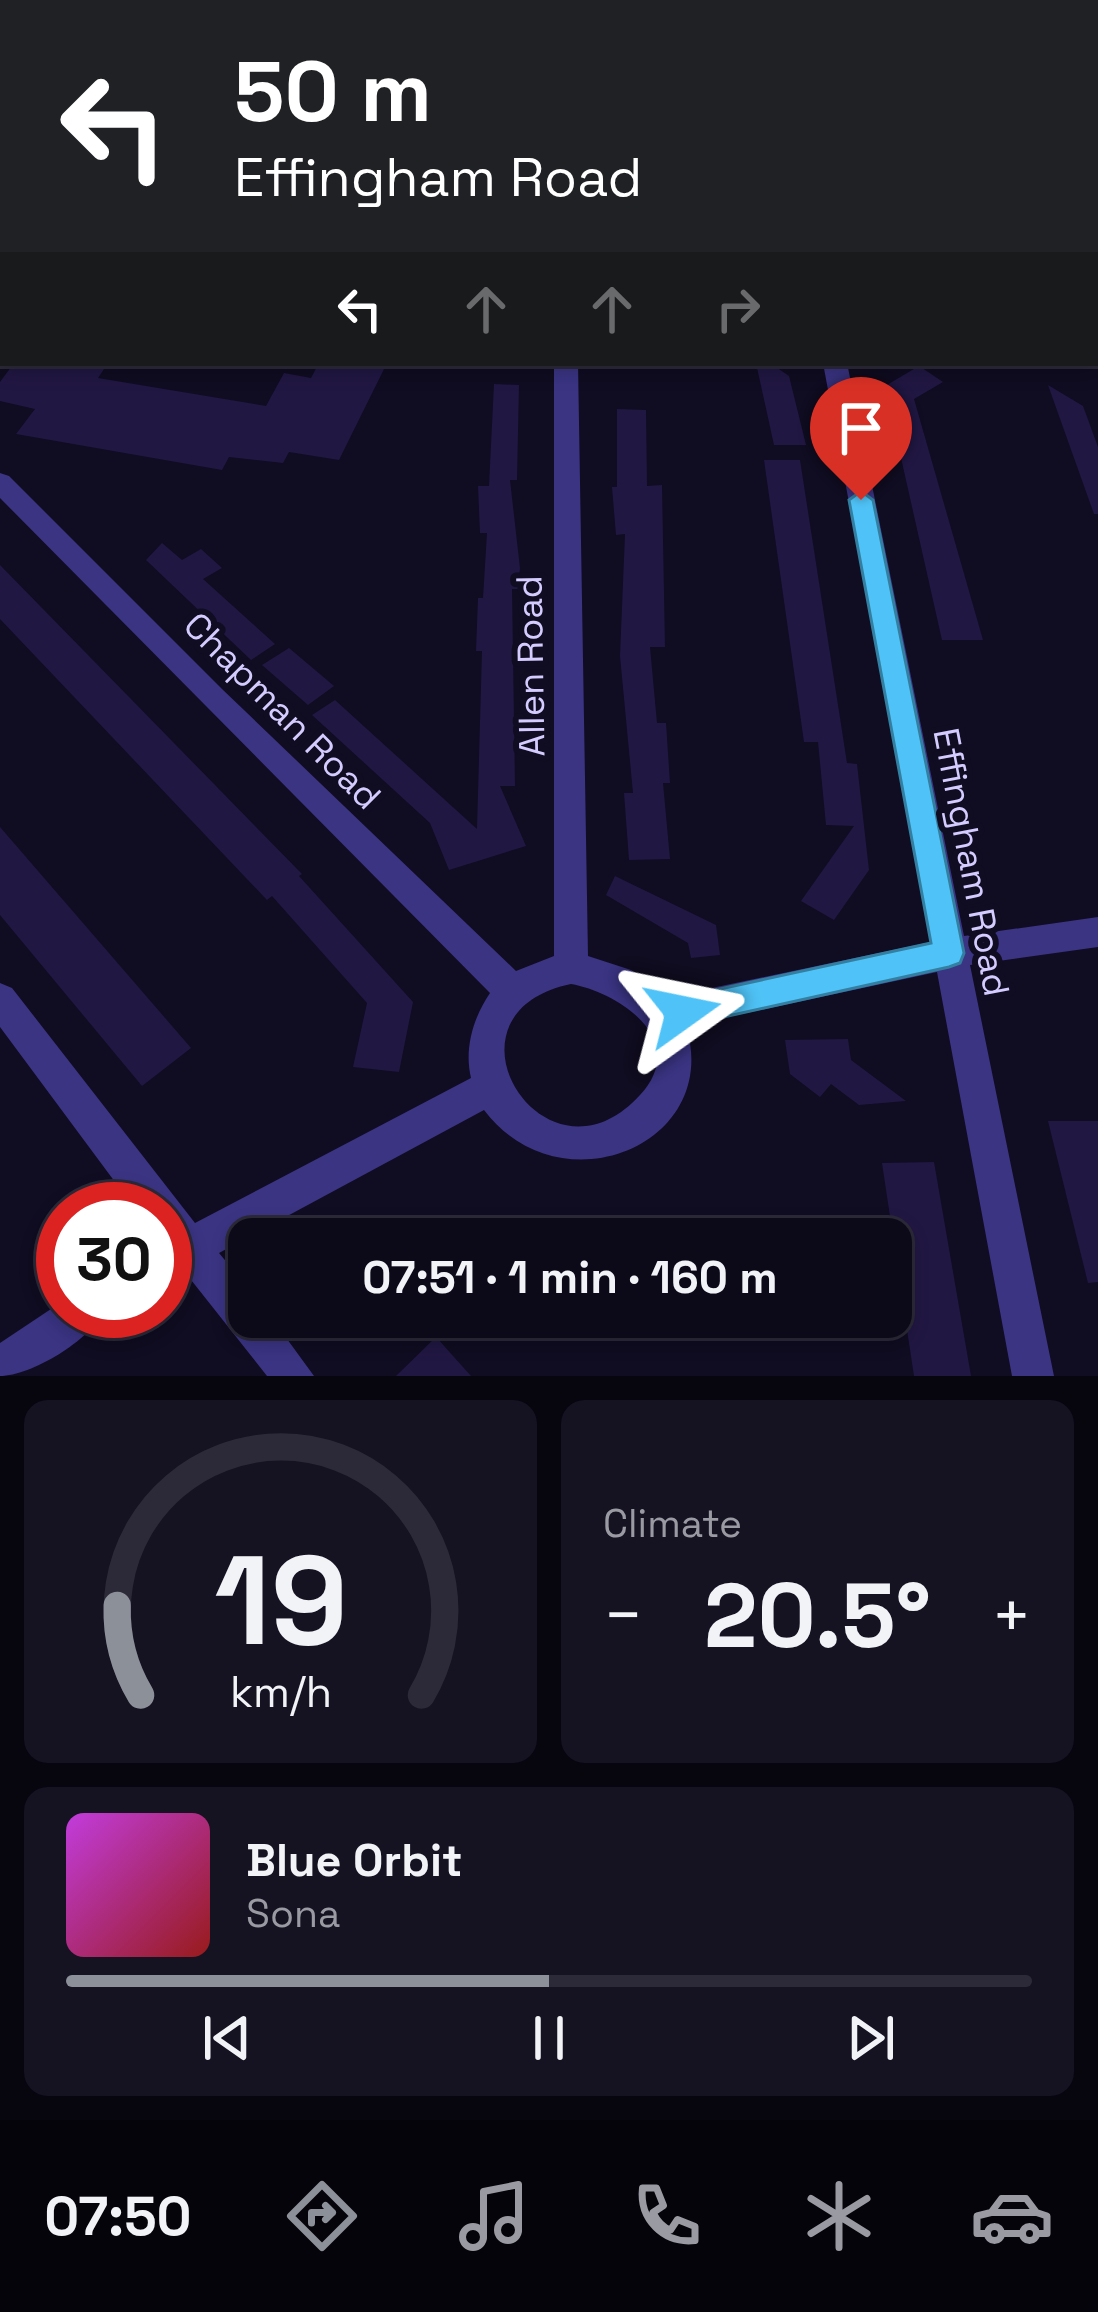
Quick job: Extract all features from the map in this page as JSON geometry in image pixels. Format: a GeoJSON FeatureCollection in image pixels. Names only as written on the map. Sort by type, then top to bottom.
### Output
{"type":"FeatureCollection","features":[{"type":"Feature","properties":{"kind":"street","name":"Allen Road"},"geometry":{"type":"LineString","coordinates":[[566,366],[572,968]]}},
{"type":"Feature","properties":{"kind":"street","name":"Effingham Road"},"geometry":{"type":"LineString","coordinates":[[836,366],[1033,1376]]}},
{"type":"Feature","properties":{"kind":"street","name":"Chapman Road"},"geometry":{"type":"LineString","coordinates":[[0,482],[211,697],[513,992]]}},
{"type":"Feature","properties":{"kind":"street"},"geometry":{"type":"LineString","coordinates":[[662,1015],[949,953],[1098,932]]}},
{"type":"Feature","properties":{"kind":"street"},"geometry":{"type":"LineString","coordinates":[[572,968],[603,971],[632,984],[662,1015],[673,1060],[666,1091],[655,1110],[630,1132],[578,1146],[544,1139],[515,1122],[491,1087],[484,1046],[498,1008],[513,992],[548,972],[572,968]]}},
{"type":"Feature","properties":{"kind":"street"},"geometry":{"type":"LineString","coordinates":[[0,999],[139,1182]]}},
{"type":"Feature","properties":{"kind":"street"},"geometry":{"type":"LineString","coordinates":[[192,1231],[491,1087]]}},
{"type":"Feature","properties":{"kind":"street"},"geometry":{"type":"LineString","coordinates":[[192,1263],[293,1376]]}},
{"type":"Feature","properties":{"kind":"street"},"geometry":{"type":"LineString","coordinates":[[0,1369],[44,1338]]}},
{"type":"Feature","properties":{"kind":"building"},"geometry":{"type":"Polygon","coordinates":[[[12,366],[106,366],[98,378],[266,406],[284,373],[311,378],[317,366],[386,366],[339,460],[289,452],[283,463],[229,457],[222,470],[16,434],[35,409],[0,401],[0,382],[12,366]]]}},
{"type":"Feature","properties":{"kind":"building"},"geometry":{"type":"Polygon","coordinates":[[[757,366],[774,366],[789,376],[806,445],[774,445],[757,366]]]}},
{"type":"Feature","properties":{"kind":"building"},"geometry":{"type":"Polygon","coordinates":[[[919,366],[943,382],[914,399],[983,640],[942,640],[890,409],[870,395],[919,366]]]}},
{"type":"Feature","properties":{"kind":"building"},"geometry":{"type":"Polygon","coordinates":[[[494,384],[519,385],[517,480],[510,480],[520,568],[518,589],[512,589],[515,786],[500,786],[526,846],[449,870],[430,823],[312,715],[335,700],[477,829],[482,651],[476,651],[487,533],[480,533],[478,486],[489,486],[494,384]]]}},
{"type":"Feature","properties":{"kind":"building"},"geometry":{"type":"Polygon","coordinates":[[[1048,385],[1083,406],[1098,447],[1098,514],[1094,514],[1048,385]]]}},
{"type":"Feature","properties":{"kind":"building"},"geometry":{"type":"Polygon","coordinates":[[[617,409],[646,410],[647,486],[662,485],[665,647],[650,647],[657,723],[666,723],[670,783],[663,783],[670,859],[629,860],[624,793],[633,793],[620,656],[625,534],[616,535],[612,487],[617,487],[617,409]]]}},
{"type":"Feature","properties":{"kind":"building"},"geometry":{"type":"Polygon","coordinates":[[[764,460],[800,460],[847,763],[857,764],[869,870],[834,920],[801,901],[854,826],[826,825],[818,742],[804,742],[764,460]]]}},
{"type":"Feature","properties":{"kind":"building"},"geometry":{"type":"Polygon","coordinates":[[[162,543],[182,560],[201,549],[222,568],[203,579],[275,644],[251,660],[146,560],[162,543]]]}},
{"type":"Feature","properties":{"kind":"building"},"geometry":{"type":"Polygon","coordinates":[[[0,565],[302,874],[299,876],[413,1002],[399,1072],[353,1067],[367,1003],[272,896],[267,900],[0,619],[0,565]]]}},
{"type":"Feature","properties":{"kind":"building"},"geometry":{"type":"Polygon","coordinates":[[[289,648],[334,686],[308,705],[262,665],[289,648]]]}},
{"type":"Feature","properties":{"kind":"building"},"geometry":{"type":"Polygon","coordinates":[[[0,827],[191,1048],[142,1086],[0,915],[0,827]]]}},
{"type":"Feature","properties":{"kind":"building"},"geometry":{"type":"Polygon","coordinates":[[[615,876],[716,925],[720,955],[691,958],[688,943],[606,895],[615,876]]]}},
{"type":"Feature","properties":{"kind":"building"},"geometry":{"type":"Polygon","coordinates":[[[848,1039],[851,1060],[906,1101],[859,1105],[831,1084],[820,1097],[790,1074],[785,1040],[848,1039]]]}},
{"type":"Feature","properties":{"kind":"building"},"geometry":{"type":"Polygon","coordinates":[[[1048,1121],[1098,1121],[1098,1282],[1088,1283],[1048,1121]]]}},
{"type":"Feature","properties":{"kind":"building"},"geometry":{"type":"Polygon","coordinates":[[[934,1162],[971,1376],[914,1376],[908,1338],[912,1338],[912,1218],[890,1218],[882,1163],[934,1162]]]}},
{"type":"Feature","properties":{"kind":"building"},"geometry":{"type":"Polygon","coordinates":[[[437,1338],[471,1376],[396,1376],[437,1338]]]}},
{"type":"Feature","properties":{"kind":"route"},"geometry":{"type":"LineString","coordinates":[[683,1012],[949,953],[861,500]]}}]}
